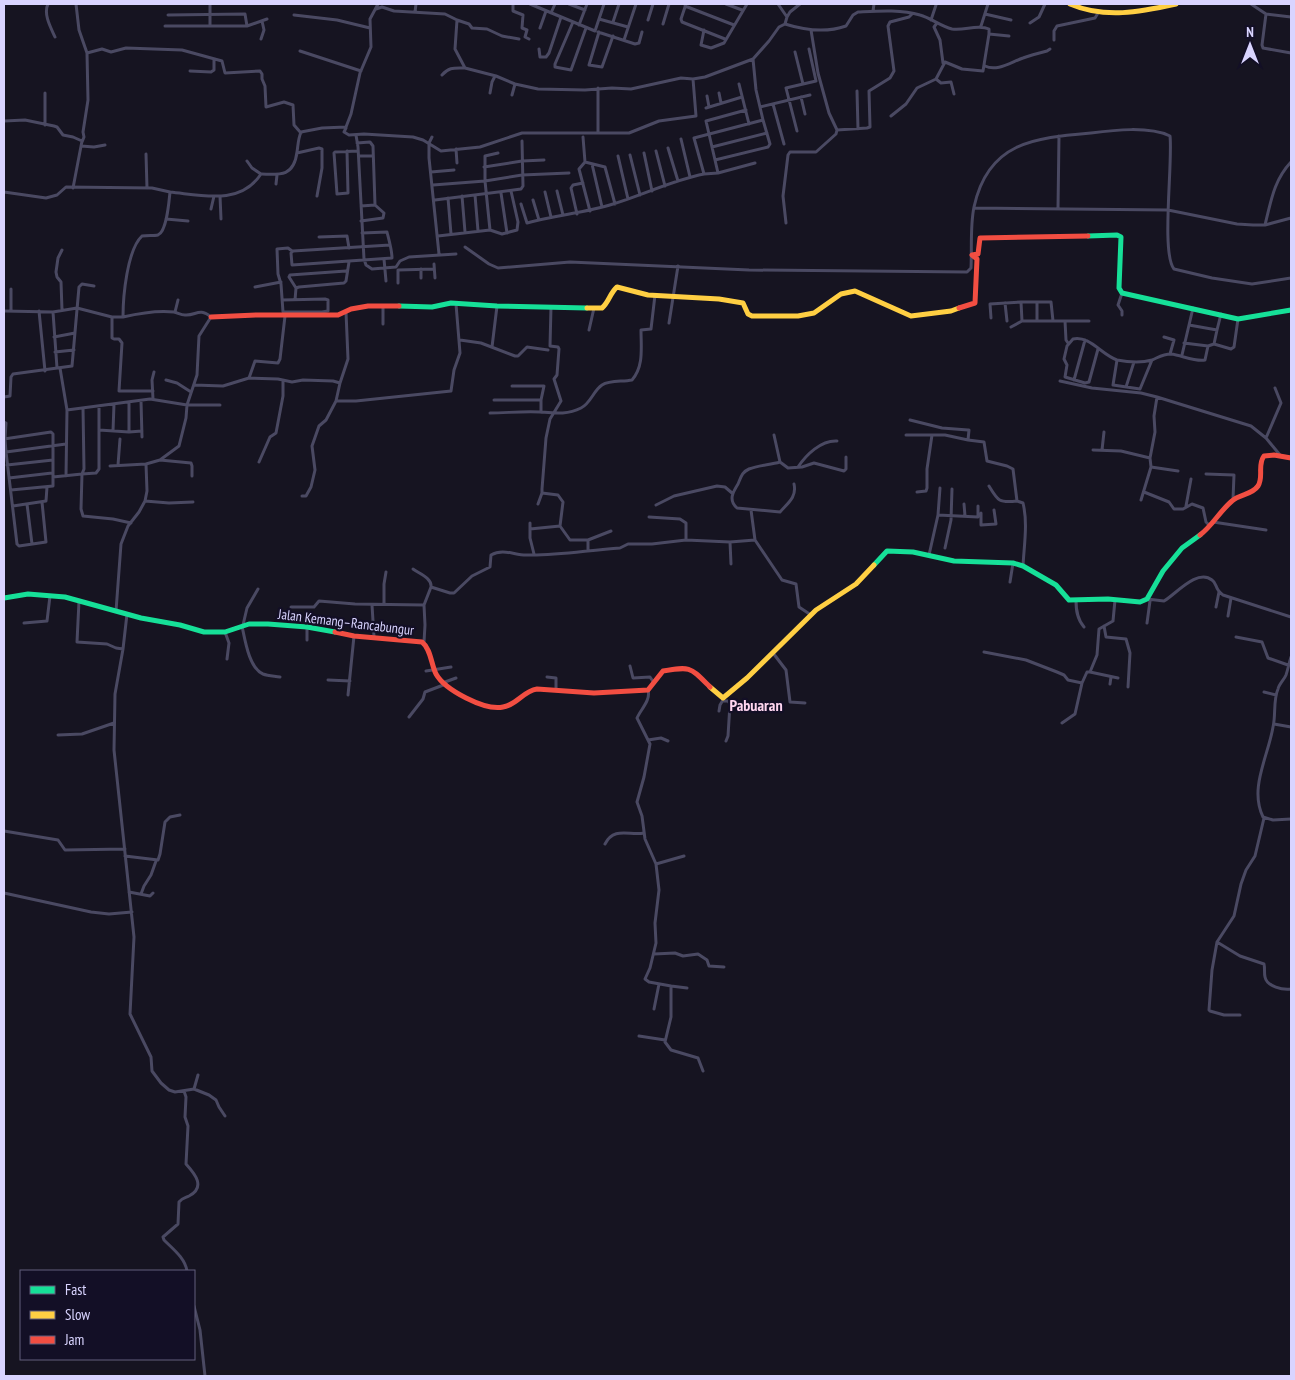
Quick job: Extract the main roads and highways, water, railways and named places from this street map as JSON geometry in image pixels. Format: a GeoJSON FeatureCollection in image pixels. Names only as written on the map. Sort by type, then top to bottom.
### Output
{"type":"FeatureCollection","features":[{"type":"Feature","properties":{"kind":"district","name":"Pabuaran"},"geometry":{"type":"Point","coordinates":[756,705]}}]}
